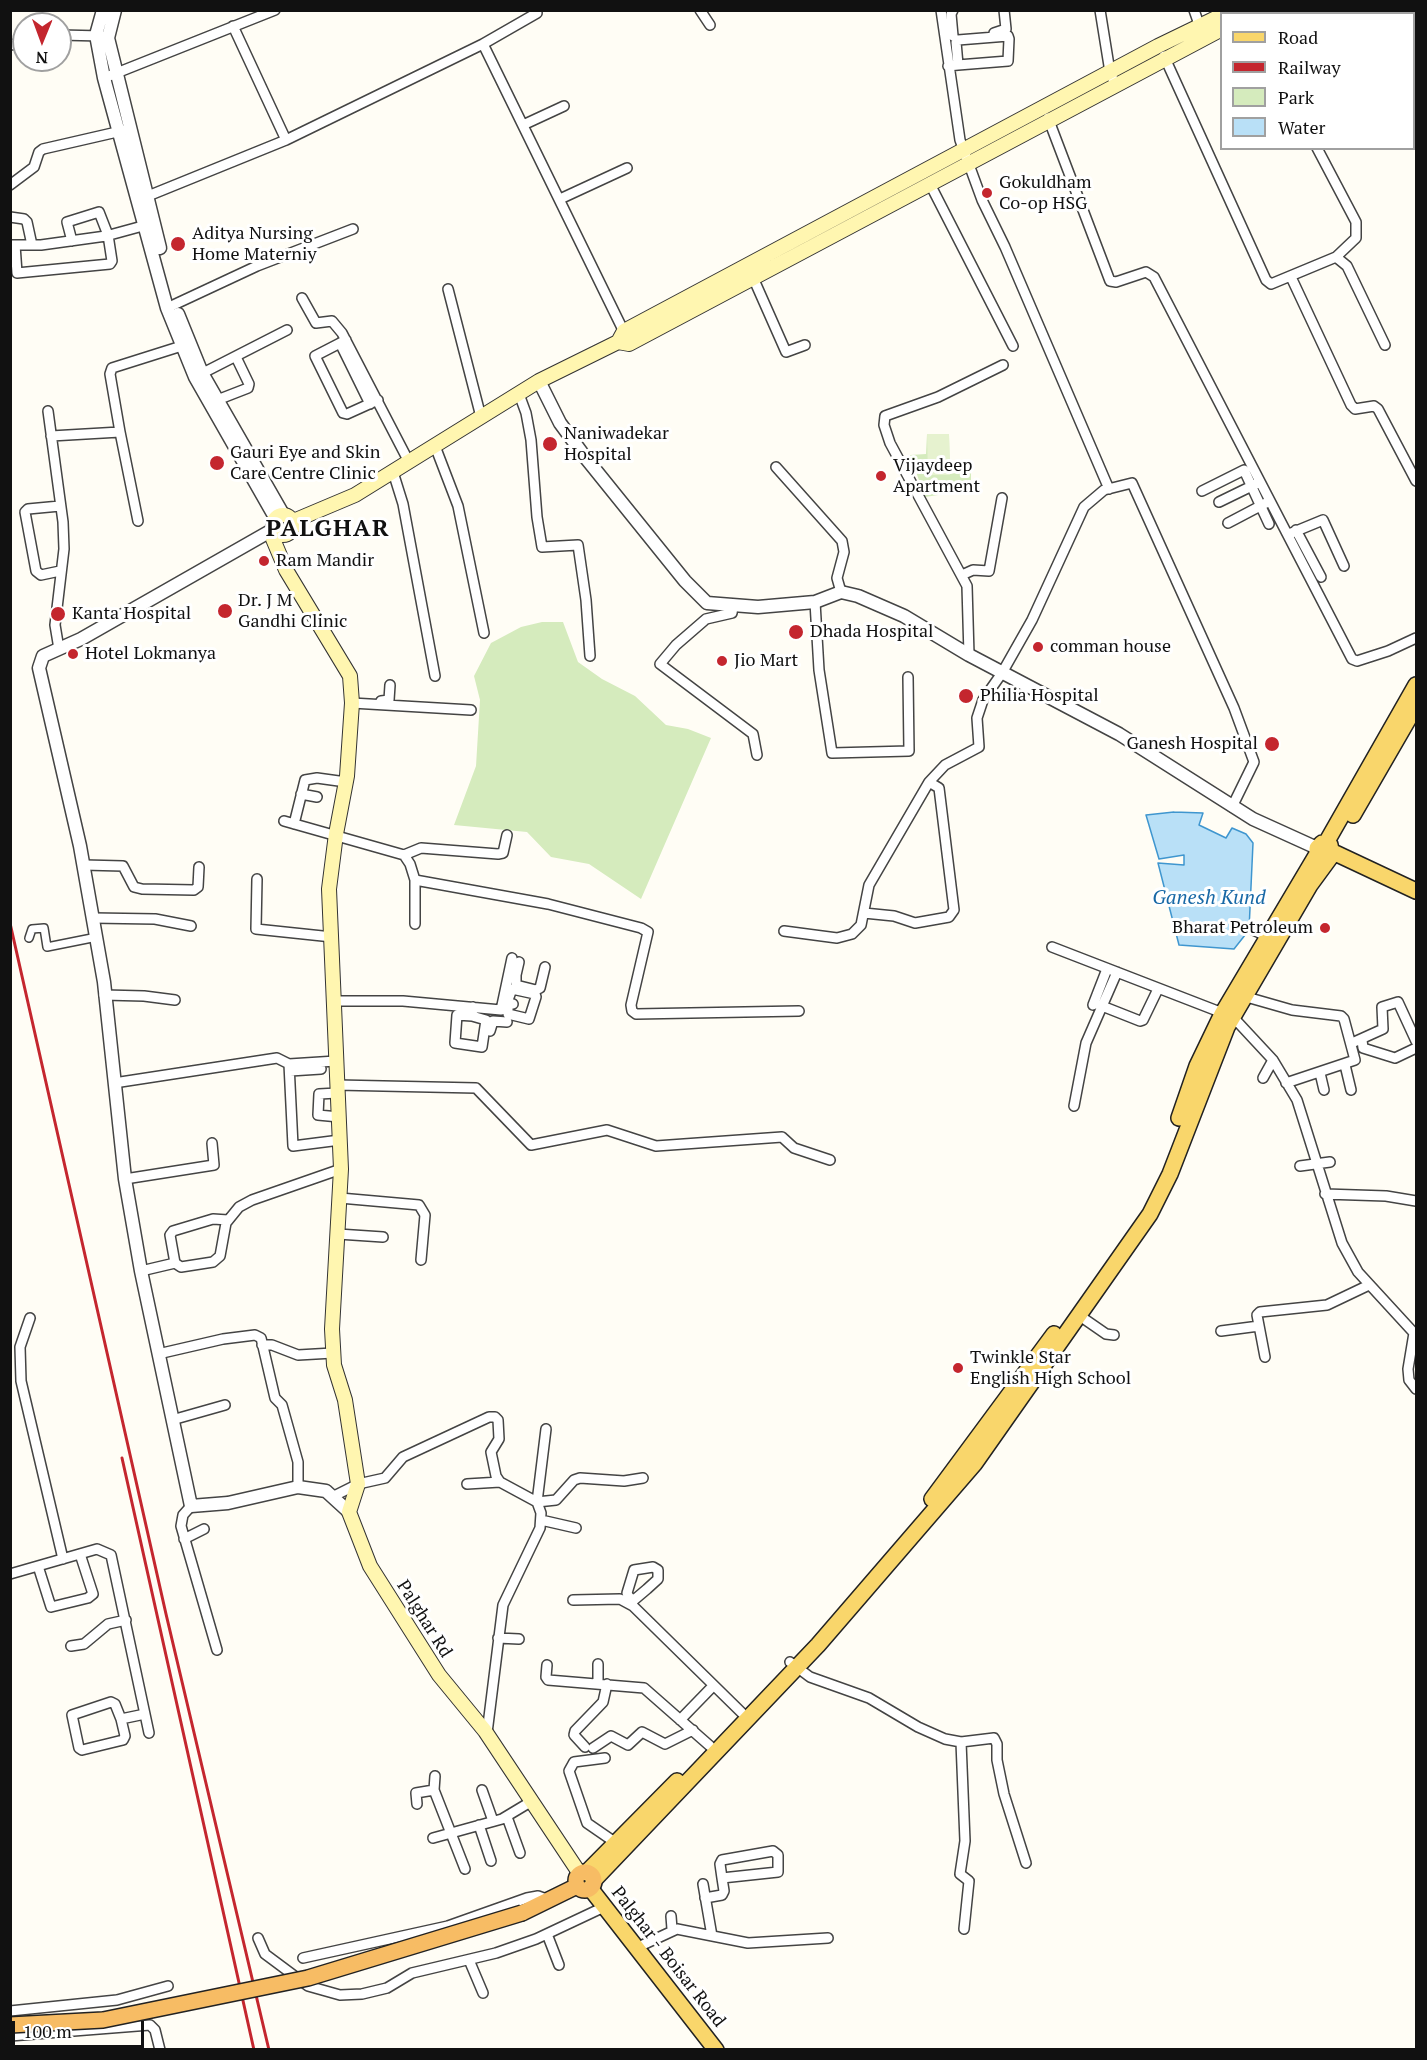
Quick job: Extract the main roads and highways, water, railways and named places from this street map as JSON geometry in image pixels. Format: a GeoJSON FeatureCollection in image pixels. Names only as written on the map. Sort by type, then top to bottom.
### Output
{"type":"FeatureCollection","features":[{"type":"Feature","properties":{"kind":"highway"},"geometry":{"type":"LineString","coordinates":[[10,2025],[103,2020],[308,1978],[522,1913],[585,1880]]}},
{"type":"Feature","properties":{"kind":"main road"},"geometry":{"type":"LineString","coordinates":[[624,339],[753,279],[854,210],[964,150],[1046,114],[1220,22]]}},
{"type":"Feature","properties":{"kind":"main road"},"geometry":{"type":"LineString","coordinates":[[624,339],[747,266],[861,223],[931,186],[969,165],[1046,114]]}},
{"type":"Feature","properties":{"kind":"main road","name":"Palghar Rd"},"geometry":{"type":"LineString","coordinates":[[585,1880],[487,1733],[439,1675],[376,1576],[349,1512],[360,1490],[345,1400],[334,1365],[333,1353],[341,1169],[330,889],[336,834],[346,782],[352,702],[350,676],[286,570],[273,539],[281,522],[355,495],[539,381],[624,339]]}},
{"type":"Feature","properties":{"kind":"main road"},"geometry":{"type":"LineString","coordinates":[[585,1880],[794,1665],[1005,1410],[1059,1335],[1150,1195],[1164,1164],[1197,1066],[1227,1016],[1243,996],[1416,685]]}},
{"type":"Feature","properties":{"kind":"main road"},"geometry":{"type":"LineString","coordinates":[[1059,1335],[1080,1316],[1150,1214],[1170,1174],[1259,934],[1325,851],[1416,706]]}},
{"type":"Feature","properties":{"kind":"main road"},"geometry":{"type":"LineString","coordinates":[[1325,851],[1416,891]]}},
{"type":"Feature","properties":{"kind":"main road"},"geometry":{"type":"LineString","coordinates":[[585,1880],[616,1843],[742,1713],[794,1665]]}},
{"type":"Feature","properties":{"kind":"main road","name":"Palghar - Boisar Road"},"geometry":{"type":"LineString","coordinates":[[585,1880],[716,2049]]}},
{"type":"Feature","properties":{"kind":"water","name":"Ganesh Kund"},"geometry":{"type":"Polygon","coordinates":[[[1174,812],[1203,813],[1199,825],[1226,838],[1232,828],[1246,834],[1253,843],[1249,930],[1234,949],[1179,945],[1158,863],[1184,865],[1184,855],[1159,859],[1146,815],[1174,812]]]}},
{"type":"Feature","properties":{"kind":"railway"},"geometry":{"type":"LineString","coordinates":[[10,923],[166,1614],[269,2050]]}},
{"type":"Feature","properties":{"kind":"railway"},"geometry":{"type":"LineString","coordinates":[[122,1458],[254,2050]]}},
{"type":"Feature","properties":{"kind":"place","name":"Gokuldham Co-op HSG"},"geometry":{"type":"Point","coordinates":[987,193]}},
{"type":"Feature","properties":{"kind":"place","name":"Aditya Nursing Home Materniy"},"geometry":{"type":"Point","coordinates":[178,244]}},
{"type":"Feature","properties":{"kind":"place","name":"Naniwadekar Hospital"},"geometry":{"type":"Point","coordinates":[550,444]}},
{"type":"Feature","properties":{"kind":"place","name":"Gauri Eye and Skin Care Centre Clinic"},"geometry":{"type":"Point","coordinates":[217,463]}},
{"type":"Feature","properties":{"kind":"place","name":"Vijaydeep Apartment"},"geometry":{"type":"Point","coordinates":[881,476]}},
{"type":"Feature","properties":{"kind":"place","name":"Ram Mandir"},"geometry":{"type":"Point","coordinates":[264,561]}},
{"type":"Feature","properties":{"kind":"place","name":"Dr. J M Gandhi Clinic"},"geometry":{"type":"Point","coordinates":[225,611]}},
{"type":"Feature","properties":{"kind":"place","name":"Kanta Hospital"},"geometry":{"type":"Point","coordinates":[58,614]}},
{"type":"Feature","properties":{"kind":"place","name":"Dhada Hospital"},"geometry":{"type":"Point","coordinates":[796,632]}},
{"type":"Feature","properties":{"kind":"place","name":"comman house"},"geometry":{"type":"Point","coordinates":[1038,647]}},
{"type":"Feature","properties":{"kind":"place","name":"Hotel Lokmanya"},"geometry":{"type":"Point","coordinates":[73,654]}},
{"type":"Feature","properties":{"kind":"place","name":"Jio Mart"},"geometry":{"type":"Point","coordinates":[722,661]}},
{"type":"Feature","properties":{"kind":"place","name":"Philia Hospital"},"geometry":{"type":"Point","coordinates":[966,696]}},
{"type":"Feature","properties":{"kind":"place","name":"Ganesh Hospital"},"geometry":{"type":"Point","coordinates":[1272,744]}},
{"type":"Feature","properties":{"kind":"place","name":"Bharat Petroleum"},"geometry":{"type":"Point","coordinates":[1325,928]}},
{"type":"Feature","properties":{"kind":"place","name":"Twinkle Star English High School"},"geometry":{"type":"Point","coordinates":[958,1368]}},
{"type":"Feature","properties":{"kind":"district","name":"PALGHAR"},"geometry":{"type":"Point","coordinates":[328,529]}}]}
